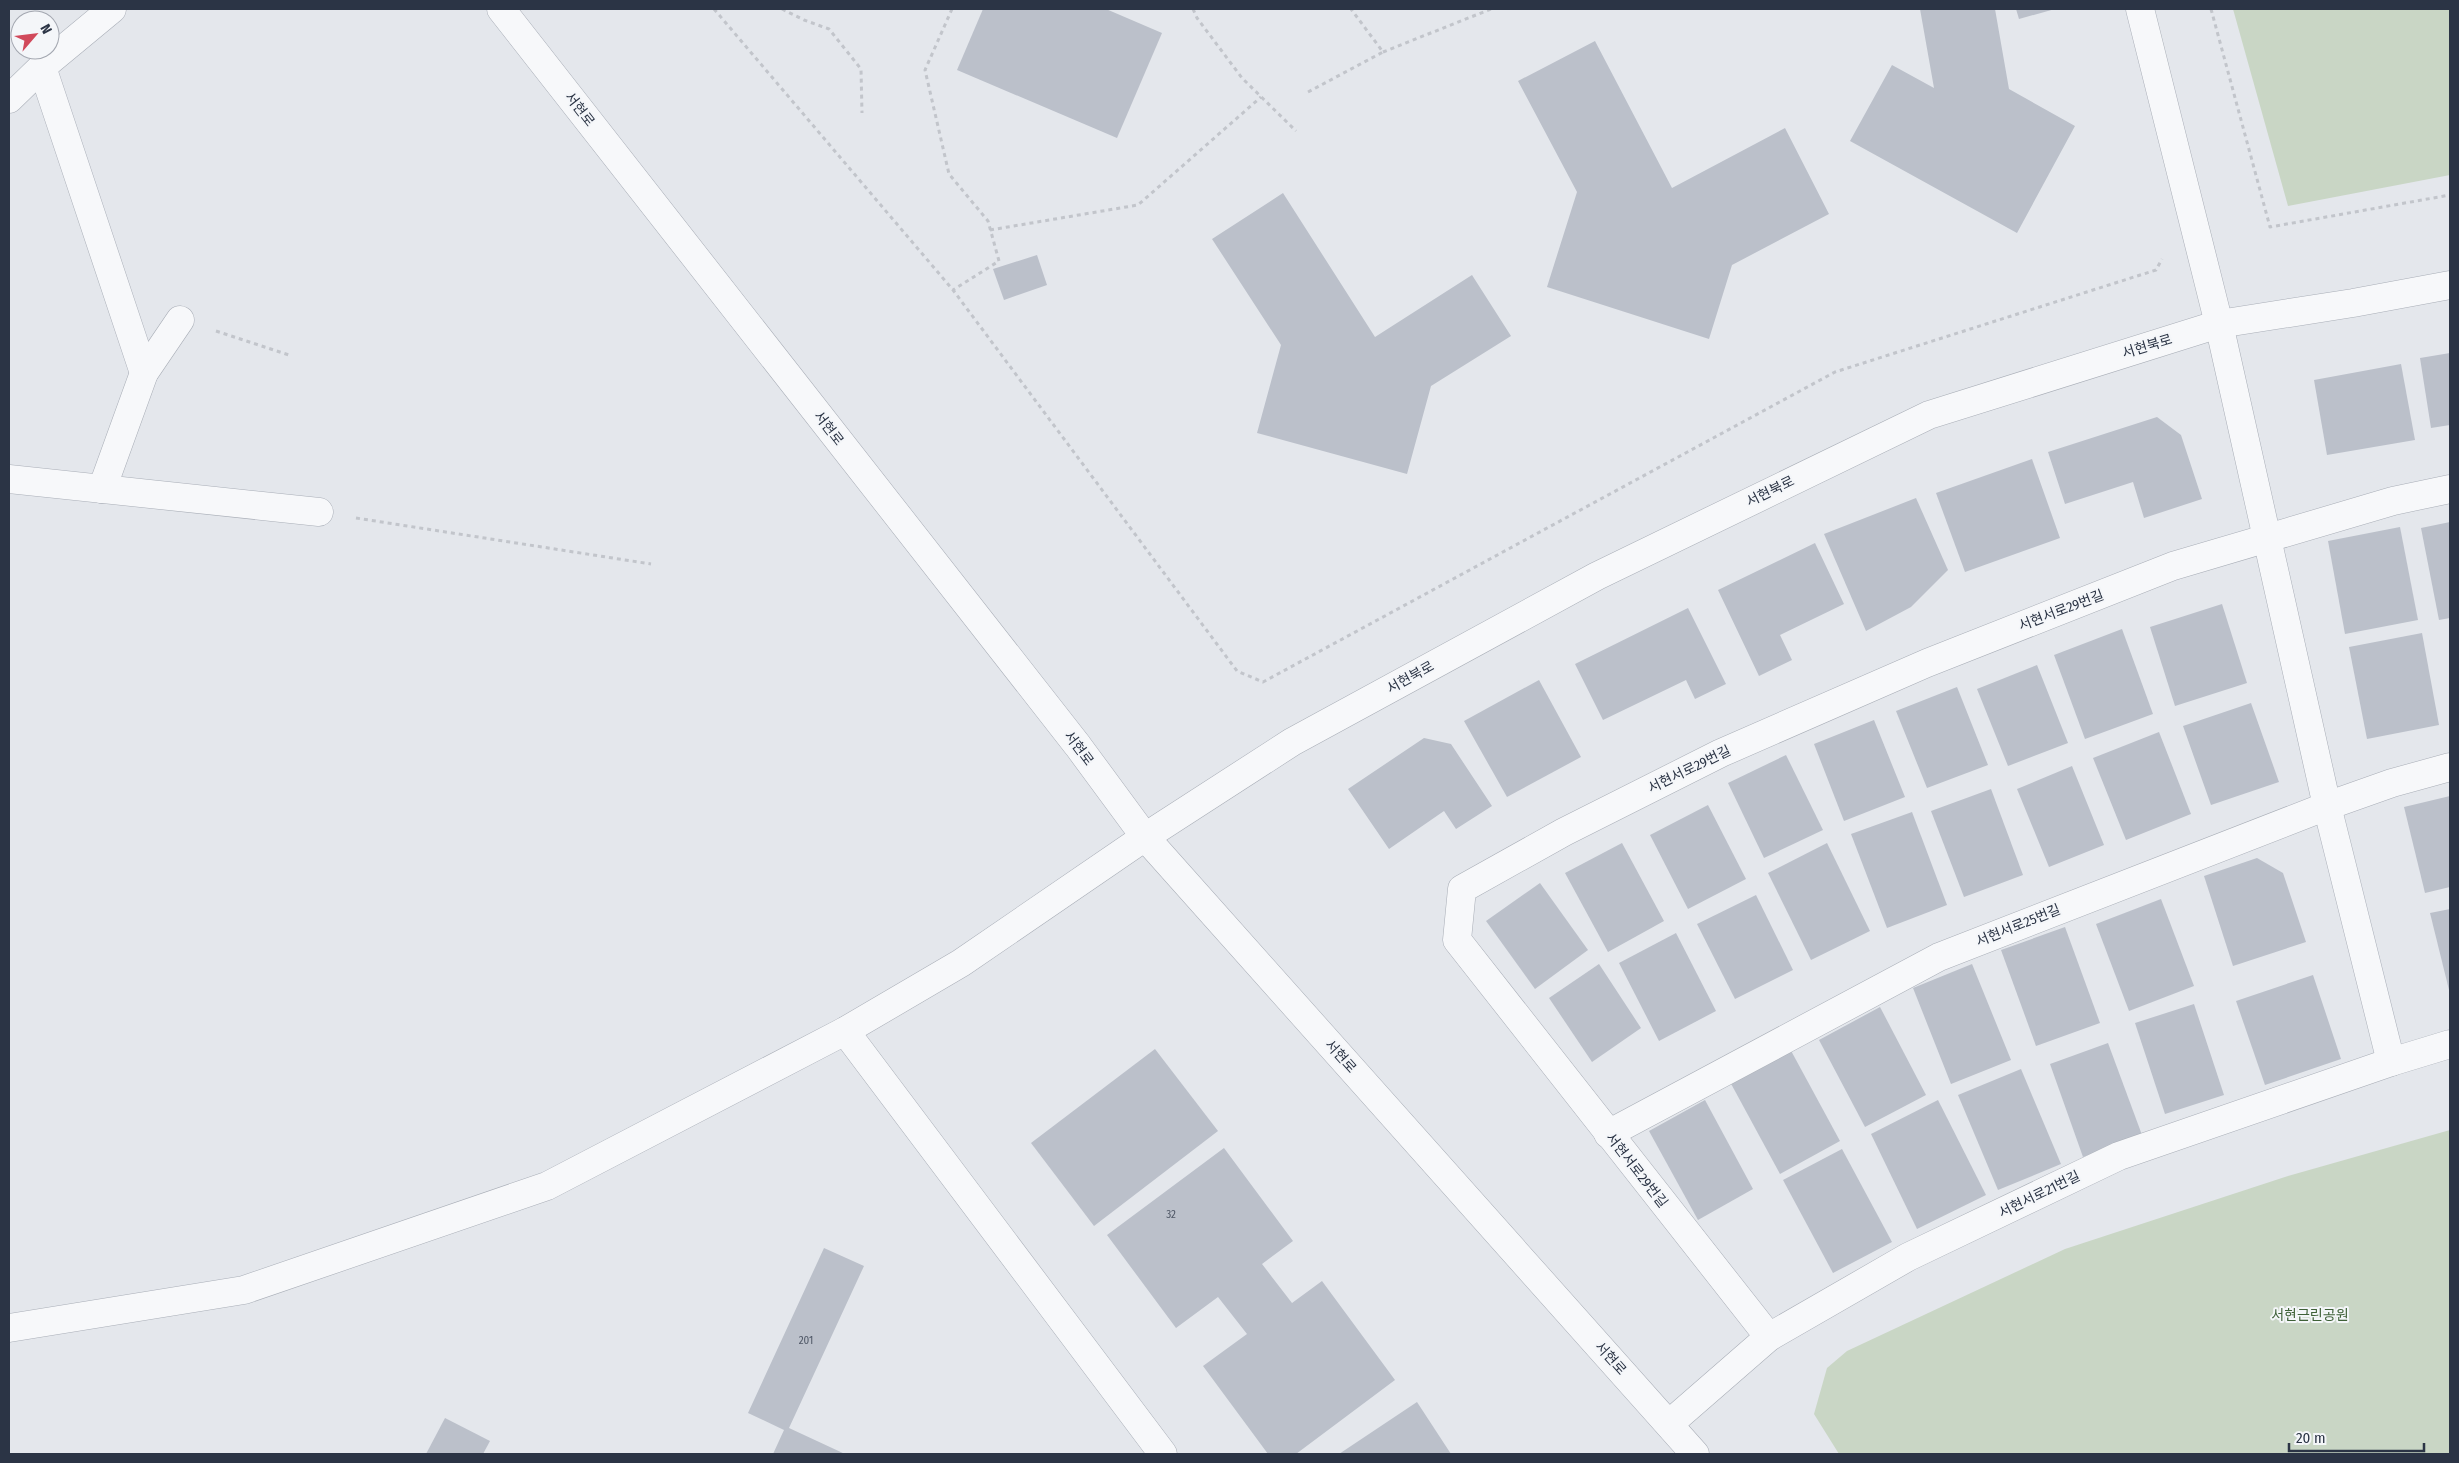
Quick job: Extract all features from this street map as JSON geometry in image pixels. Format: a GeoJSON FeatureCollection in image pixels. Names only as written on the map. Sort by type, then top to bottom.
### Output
{"type":"FeatureCollection","features":[{"type":"Feature","properties":{"kind":"street"},"geometry":{"type":"LineString","coordinates":[[9,99],[42,67],[112,9]]}},
{"type":"Feature","properties":{"kind":"street","name":"서현로"},"geometry":{"type":"LineString","coordinates":[[501,9],[1072,738],[1145,837],[1695,1454]]}},
{"type":"Feature","properties":{"kind":"street"},"geometry":{"type":"LineString","coordinates":[[2140,9],[2219,324],[2266,539],[2328,806],[2391,1062]]}},
{"type":"Feature","properties":{"kind":"street"},"geometry":{"type":"LineString","coordinates":[[42,67],[144,373]]}},
{"type":"Feature","properties":{"kind":"street","name":"서현북로"},"geometry":{"type":"LineString","coordinates":[[9,1328],[244,1290],[547,1186],[845,1031],[961,963],[1145,837],[1300,737],[1597,576],[1791,480],[1929,415],[2219,324],[2450,285]]}},
{"type":"Feature","properties":{"kind":"street"},"geometry":{"type":"LineString","coordinates":[[102,489],[144,373],[180,320]]}},
{"type":"Feature","properties":{"kind":"street"},"geometry":{"type":"LineString","coordinates":[[9,479],[319,512]]}},
{"type":"Feature","properties":{"kind":"street","name":"서현서로29번길"},"geometry":{"type":"LineString","coordinates":[[1769,1337],[1457,940],[1462,889],[1564,832],[1721,753],[1927,663],[2173,566],[2392,501],[2450,489]]}},
{"type":"Feature","properties":{"kind":"street","name":"서현서로25번길"},"geometry":{"type":"LineString","coordinates":[[1608,1134],[1939,957],[2328,806],[2392,783],[2450,767]]}},
{"type":"Feature","properties":{"kind":"street"},"geometry":{"type":"LineString","coordinates":[[845,1031],[1163,1454]]}},
{"type":"Feature","properties":{"kind":"street","name":"서현서로21번길"},"geometry":{"type":"LineString","coordinates":[[1669,1424],[1769,1337],[1908,1257],[2119,1156],[2391,1062],[2450,1044]]}},
{"type":"Feature","properties":{"kind":"path"},"geometry":{"type":"LineString","coordinates":[[714,9],[953,290],[1237,671],[1263,682],[1835,372],[2156,270],[2165,254]]}},
{"type":"Feature","properties":{"kind":"path"},"geometry":{"type":"LineString","coordinates":[[782,9],[804,20],[829,29],[861,69],[862,113]]}},
{"type":"Feature","properties":{"kind":"path"},"geometry":{"type":"LineString","coordinates":[[952,9],[925,70],[949,174],[988,221],[999,261],[953,290]]}},
{"type":"Feature","properties":{"kind":"path"},"geometry":{"type":"LineString","coordinates":[[1193,9],[1197,18],[1242,78],[1296,131]]}},
{"type":"Feature","properties":{"kind":"path"},"geometry":{"type":"LineString","coordinates":[[1351,9],[1383,52]]}},
{"type":"Feature","properties":{"kind":"path"},"geometry":{"type":"LineString","coordinates":[[1308,92],[1383,52],[1491,9]]}},
{"type":"Feature","properties":{"kind":"path"},"geometry":{"type":"LineString","coordinates":[[2210,9],[2270,227],[2450,195]]}},
{"type":"Feature","properties":{"kind":"path"},"geometry":{"type":"LineString","coordinates":[[990,230],[1138,205],[1261,97]]}},
{"type":"Feature","properties":{"kind":"path"},"geometry":{"type":"LineString","coordinates":[[319,512],[651,564]]}},
{"type":"Feature","properties":{"kind":"green space"},"geometry":{"type":"Polygon","coordinates":[[[2233,9],[2450,9],[2450,175],[2288,206],[2233,9]]]}},
{"type":"Feature","properties":{"kind":"green space","name":"서현근린공원"},"geometry":{"type":"Polygon","coordinates":[[[2450,1130],[2450,1454],[1839,1454],[1814,1414],[1827,1368],[1847,1351],[2065,1249],[2288,1176],[2450,1130]]]}},
{"type":"Feature","properties":{"kind":"building"},"geometry":{"type":"Polygon","coordinates":[[[983,9],[1106,9],[1162,33],[1117,138],[957,70],[983,9]]]}},
{"type":"Feature","properties":{"kind":"building"},"geometry":{"type":"Polygon","coordinates":[[[1920,9],[1995,9],[2009,89],[2075,126],[2017,233],[1850,141],[1892,65],[1934,88],[1920,9]]]}},
{"type":"Feature","properties":{"kind":"building"},"geometry":{"type":"Polygon","coordinates":[[[2016,9],[2055,9],[2019,19],[2016,9]]]}},
{"type":"Feature","properties":{"kind":"building"},"geometry":{"type":"Polygon","coordinates":[[[1595,41],[1672,188],[1785,128],[1829,214],[1732,265],[1709,339],[1547,287],[1577,192],[1518,81],[1595,41]]]}},
{"type":"Feature","properties":{"kind":"building"},"geometry":{"type":"Polygon","coordinates":[[[1283,193],[1375,337],[1472,275],[1511,336],[1431,386],[1407,474],[1257,433],[1281,345],[1212,239],[1283,193]]]}},
{"type":"Feature","properties":{"kind":"building"},"geometry":{"type":"Polygon","coordinates":[[[1037,255],[1047,285],[1004,300],[993,269],[1037,255]]]}},
{"type":"Feature","properties":{"kind":"building"},"geometry":{"type":"Polygon","coordinates":[[[2450,353],[2450,425],[2431,428],[2420,358],[2450,353]]]}},
{"type":"Feature","properties":{"kind":"building"},"geometry":{"type":"Polygon","coordinates":[[[2401,364],[2415,440],[2327,455],[2314,380],[2401,364]]]}},
{"type":"Feature","properties":{"kind":"building"},"geometry":{"type":"Polygon","coordinates":[[[2157,417],[2181,435],[2202,499],[2144,518],[2133,482],[2065,504],[2048,452],[2157,417]]]}},
{"type":"Feature","properties":{"kind":"building"},"geometry":{"type":"Polygon","coordinates":[[[2032,459],[2060,538],[1965,572],[1936,493],[2032,459]]]}},
{"type":"Feature","properties":{"kind":"building"},"geometry":{"type":"Polygon","coordinates":[[[1916,498],[1948,570],[1911,607],[1866,631],[1824,534],[1916,498]]]}},
{"type":"Feature","properties":{"kind":"building"},"geometry":{"type":"Polygon","coordinates":[[[2450,522],[2450,618],[2439,620],[2421,528],[2450,522]]]}},
{"type":"Feature","properties":{"kind":"building"},"geometry":{"type":"Polygon","coordinates":[[[2400,527],[2418,620],[2345,634],[2328,541],[2400,527]]]}},
{"type":"Feature","properties":{"kind":"building"},"geometry":{"type":"Polygon","coordinates":[[[1815,543],[1844,604],[1780,635],[1792,660],[1759,676],[1718,590],[1815,543]]]}},
{"type":"Feature","properties":{"kind":"building"},"geometry":{"type":"Polygon","coordinates":[[[2222,604],[2247,683],[2175,706],[2150,627],[2222,604]]]}},
{"type":"Feature","properties":{"kind":"building"},"geometry":{"type":"Polygon","coordinates":[[[1688,608],[1726,684],[1695,699],[1686,680],[1603,720],[1575,664],[1688,608]]]}},
{"type":"Feature","properties":{"kind":"building"},"geometry":{"type":"Polygon","coordinates":[[[2122,629],[2153,714],[2085,739],[2054,655],[2122,629]]]}},
{"type":"Feature","properties":{"kind":"building"},"geometry":{"type":"Polygon","coordinates":[[[2422,633],[2439,725],[2367,739],[2349,647],[2422,633]]]}},
{"type":"Feature","properties":{"kind":"building"},"geometry":{"type":"Polygon","coordinates":[[[2037,665],[2068,743],[2008,766],[1977,689],[2037,665]]]}},
{"type":"Feature","properties":{"kind":"building"},"geometry":{"type":"Polygon","coordinates":[[[1539,680],[1581,757],[1507,797],[1464,721],[1539,680]]]}},
{"type":"Feature","properties":{"kind":"building"},"geometry":{"type":"Polygon","coordinates":[[[1957,687],[1988,765],[1927,788],[1896,711],[1957,687]]]}},
{"type":"Feature","properties":{"kind":"building"},"geometry":{"type":"Polygon","coordinates":[[[2251,703],[2279,782],[2211,805],[2183,726],[2251,703]]]}},
{"type":"Feature","properties":{"kind":"building"},"geometry":{"type":"Polygon","coordinates":[[[1874,720],[1905,797],[1844,821],[1814,744],[1874,720]]]}},
{"type":"Feature","properties":{"kind":"building"},"geometry":{"type":"Polygon","coordinates":[[[2159,732],[2191,814],[2126,840],[2093,758],[2159,732]]]}},
{"type":"Feature","properties":{"kind":"building"},"geometry":{"type":"Polygon","coordinates":[[[1424,738],[1451,744],[1492,806],[1456,829],[1444,811],[1389,849],[1348,789],[1424,738]]]}},
{"type":"Feature","properties":{"kind":"building"},"geometry":{"type":"Polygon","coordinates":[[[1786,755],[1823,830],[1764,858],[1728,783],[1786,755]]]}},
{"type":"Feature","properties":{"kind":"building"},"geometry":{"type":"Polygon","coordinates":[[[2072,766],[2104,845],[2049,867],[2017,789],[2072,766]]]}},
{"type":"Feature","properties":{"kind":"building"},"geometry":{"type":"Polygon","coordinates":[[[1991,789],[2023,875],[1964,897],[1931,811],[1991,789]]]}},
{"type":"Feature","properties":{"kind":"building"},"geometry":{"type":"Polygon","coordinates":[[[2450,796],[2450,887],[2425,893],[2404,807],[2450,796]]]}},
{"type":"Feature","properties":{"kind":"building"},"geometry":{"type":"Polygon","coordinates":[[[1708,805],[1746,879],[1688,909],[1650,835],[1708,805]]]}},
{"type":"Feature","properties":{"kind":"building"},"geometry":{"type":"Polygon","coordinates":[[[1912,812],[1947,905],[1887,928],[1851,834],[1912,812]]]}},
{"type":"Feature","properties":{"kind":"building"},"geometry":{"type":"Polygon","coordinates":[[[1622,843],[1664,921],[1608,952],[1565,873],[1622,843]]]}},
{"type":"Feature","properties":{"kind":"building"},"geometry":{"type":"Polygon","coordinates":[[[1827,843],[1870,931],[1811,960],[1768,873],[1827,843]]]}},
{"type":"Feature","properties":{"kind":"building"},"geometry":{"type":"Polygon","coordinates":[[[2257,858],[2283,873],[2306,942],[2233,966],[2204,876],[2257,858]]]}},
{"type":"Feature","properties":{"kind":"building"},"geometry":{"type":"Polygon","coordinates":[[[1540,883],[1588,950],[1535,989],[1486,921],[1540,883]]]}},
{"type":"Feature","properties":{"kind":"building"},"geometry":{"type":"Polygon","coordinates":[[[1756,895],[1793,970],[1735,999],[1697,924],[1756,895]]]}},
{"type":"Feature","properties":{"kind":"building"},"geometry":{"type":"Polygon","coordinates":[[[2161,899],[2194,986],[2129,1011],[2096,924],[2161,899]]]}},
{"type":"Feature","properties":{"kind":"building"},"geometry":{"type":"Polygon","coordinates":[[[2450,909],[2450,994],[2430,913],[2450,909]]]}},
{"type":"Feature","properties":{"kind":"building"},"geometry":{"type":"Polygon","coordinates":[[[2065,927],[2100,1023],[2036,1046],[2001,950],[2065,927]]]}},
{"type":"Feature","properties":{"kind":"building"},"geometry":{"type":"Polygon","coordinates":[[[1676,933],[1716,1011],[1659,1041],[1619,963],[1676,933]]]}},
{"type":"Feature","properties":{"kind":"building"},"geometry":{"type":"Polygon","coordinates":[[[1599,964],[1641,1028],[1592,1062],[1549,998],[1599,964]]]}},
{"type":"Feature","properties":{"kind":"building"},"geometry":{"type":"Polygon","coordinates":[[[1972,964],[2011,1060],[1951,1084],[1913,988],[1972,964]]]}},
{"type":"Feature","properties":{"kind":"building"},"geometry":{"type":"Polygon","coordinates":[[[2313,975],[2341,1059],[2265,1085],[2236,1001],[2313,975]]]}},
{"type":"Feature","properties":{"kind":"building"},"geometry":{"type":"Polygon","coordinates":[[[2194,1004],[2224,1095],[2165,1114],[2135,1023],[2194,1004]]]}},
{"type":"Feature","properties":{"kind":"building"},"geometry":{"type":"Polygon","coordinates":[[[1880,1007],[1926,1095],[1865,1127],[1819,1040],[1880,1007]]]}},
{"type":"Feature","properties":{"kind":"building"},"geometry":{"type":"Polygon","coordinates":[[[2108,1043],[2142,1135],[2083,1157],[2050,1064],[2108,1043]]]}},
{"type":"Feature","properties":{"kind":"building"},"geometry":{"type":"Polygon","coordinates":[[[1789,1047],[1840,1141],[1780,1174],[1729,1080],[1789,1047]]]}},
{"type":"Feature","properties":{"kind":"building"},"geometry":{"type":"Polygon","coordinates":[[[1155,1049],[1218,1131],[1094,1226],[1031,1143],[1155,1049]]]}},
{"type":"Feature","properties":{"kind":"building"},"geometry":{"type":"Polygon","coordinates":[[[2021,1069],[2061,1164],[1998,1190],[1958,1095],[2021,1069]]]}},
{"type":"Feature","properties":{"kind":"building"},"geometry":{"type":"Polygon","coordinates":[[[1705,1100],[1753,1189],[1698,1220],[1649,1131],[1705,1100]]]}},
{"type":"Feature","properties":{"kind":"building"},"geometry":{"type":"Polygon","coordinates":[[[1938,1100],[1986,1195],[1917,1229],[1871,1134],[1938,1100]]]}},
{"type":"Feature","properties":{"kind":"building"},"geometry":{"type":"Polygon","coordinates":[[[1224,1148],[1293,1241],[1262,1264],[1292,1303],[1322,1281],[1395,1380],[1296,1454],[1268,1454],[1203,1366],[1247,1334],[1218,1297],[1176,1328],[1107,1235],[1224,1148]]]}},
{"type":"Feature","properties":{"kind":"building"},"geometry":{"type":"Polygon","coordinates":[[[1842,1149],[1892,1242],[1833,1273],[1783,1180],[1842,1149]]]}},
{"type":"Feature","properties":{"kind":"building"},"geometry":{"type":"Polygon","coordinates":[[[824,1248],[864,1266],[789,1428],[845,1454],[773,1454],[784,1430],[748,1413],[824,1248]]]}},
{"type":"Feature","properties":{"kind":"building"},"geometry":{"type":"Polygon","coordinates":[[[1417,1402],[1451,1454],[1339,1454],[1417,1402]]]}},
{"type":"Feature","properties":{"kind":"building"},"geometry":{"type":"Polygon","coordinates":[[[445,1418],[490,1441],[483,1454],[426,1454],[445,1418]]]}}]}
